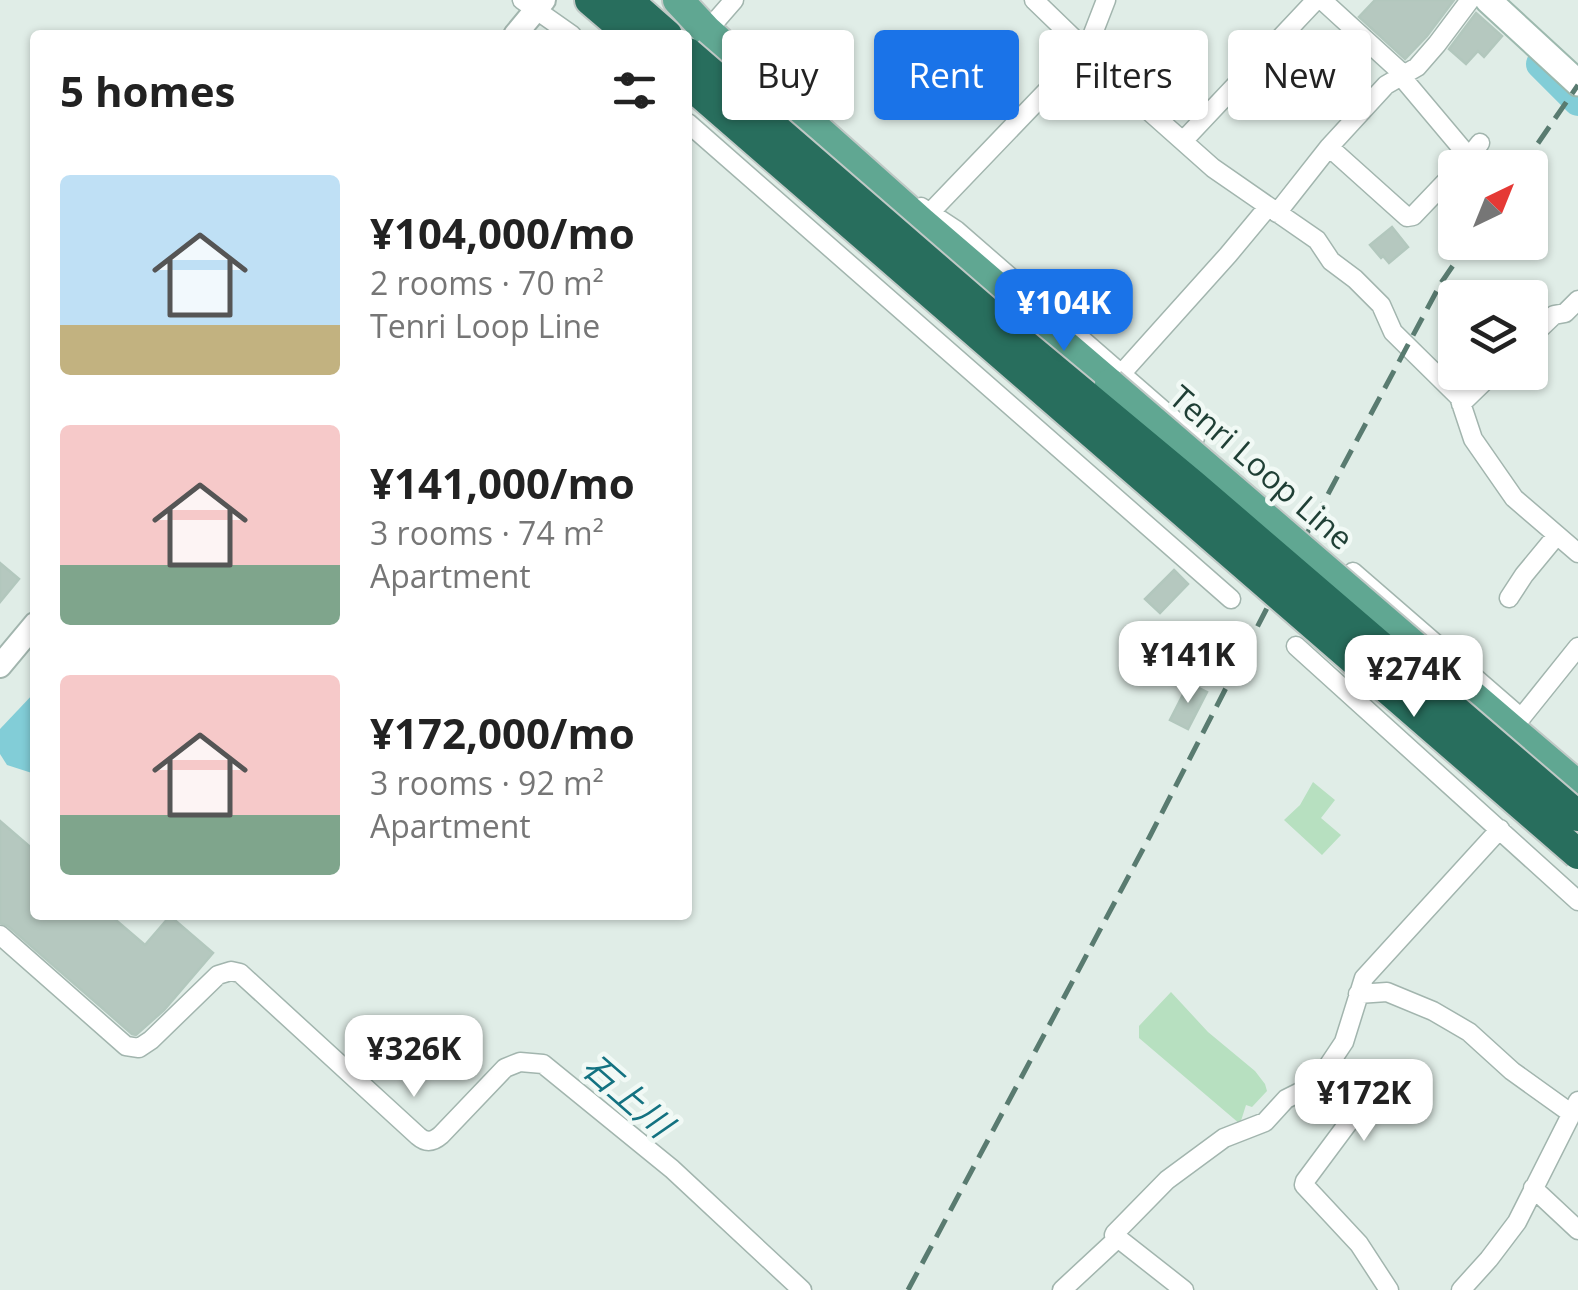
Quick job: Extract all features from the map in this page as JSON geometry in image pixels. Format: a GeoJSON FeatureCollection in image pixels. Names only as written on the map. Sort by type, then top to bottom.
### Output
{"type":"FeatureCollection","features":[{"type":"Feature","properties":{"kind":"highway"},"geometry":{"type":"LineString","coordinates":[[590,0],[625,30]]}},
{"type":"Feature","properties":{"kind":"highway"},"geometry":{"type":"LineString","coordinates":[[627,0],[661,30]]}},
{"type":"Feature","properties":{"kind":"highway"},"geometry":{"type":"LineString","coordinates":[[697,42],[1026,346],[1578,816]]}},
{"type":"Feature","properties":{"kind":"highway"},"geometry":{"type":"LineString","coordinates":[[692,86],[1578,854]]}},
{"type":"Feature","properties":{"kind":"main road","name":"Tenri Loop Line"},"geometry":{"type":"LineString","coordinates":[[678,0],[692,30]]}},
{"type":"Feature","properties":{"kind":"main road"},"geometry":{"type":"LineString","coordinates":[[1475,2],[1578,83]]}},
{"type":"Feature","properties":{"kind":"main road","name":"Tenri Loop Line"},"geometry":{"type":"LineString","coordinates":[[697,42],[926,217],[1116,378],[1578,786]]}},
{"type":"Feature","properties":{"kind":"street"},"geometry":{"type":"LineString","coordinates":[[697,42],[734,0]]}},
{"type":"Feature","properties":{"kind":"street"},"geometry":{"type":"LineString","coordinates":[[1034,0],[1066,30]]}},
{"type":"Feature","properties":{"kind":"street"},"geometry":{"type":"LineString","coordinates":[[1095,30],[1106,0]]}},
{"type":"Feature","properties":{"kind":"street"},"geometry":{"type":"LineString","coordinates":[[1183,142],[1319,0],[1402,75],[1458,150]]}},
{"type":"Feature","properties":{"kind":"street"},"geometry":{"type":"LineString","coordinates":[[1271,506],[1116,378],[1386,86],[1416,66],[1475,2]]}},
{"type":"Feature","properties":{"kind":"street"},"geometry":{"type":"LineString","coordinates":[[518,30],[534,4],[566,30]]}},
{"type":"Feature","properties":{"kind":"street"},"geometry":{"type":"LineString","coordinates":[[926,217],[1039,100]]}},
{"type":"Feature","properties":{"kind":"street"},"geometry":{"type":"LineString","coordinates":[[1159,120],[1214,168],[1316,240],[1331,261],[1381,305],[1393,332],[1458,396],[1473,439],[1514,498],[1578,553]]}},
{"type":"Feature","properties":{"kind":"street"},"geometry":{"type":"LineString","coordinates":[[692,126],[1231,598]]}},
{"type":"Feature","properties":{"kind":"street"},"geometry":{"type":"LineString","coordinates":[[1329,147],[1407,217],[1414,216],[1438,190]]}},
{"type":"Feature","properties":{"kind":"street"},"geometry":{"type":"LineString","coordinates":[[1548,321],[1554,315],[1565,314],[1578,300]]}},
{"type":"Feature","properties":{"kind":"street"},"geometry":{"type":"LineString","coordinates":[[1461,404],[1475,390]]}},
{"type":"Feature","properties":{"kind":"street"},"geometry":{"type":"LineString","coordinates":[[1509,598],[1558,535]]}},
{"type":"Feature","properties":{"kind":"street"},"geometry":{"type":"LineString","coordinates":[[1353,572],[1578,768]]}},
{"type":"Feature","properties":{"kind":"street"},"geometry":{"type":"LineString","coordinates":[[0,666],[30,630]]}},
{"type":"Feature","properties":{"kind":"street"},"geometry":{"type":"LineString","coordinates":[[1296,646],[1578,901]]}},
{"type":"Feature","properties":{"kind":"street"},"geometry":{"type":"LineString","coordinates":[[1521,718],[1578,647]]}},
{"type":"Feature","properties":{"kind":"street"},"geometry":{"type":"LineString","coordinates":[[1184,1290],[1114,1233],[1167,1180],[1224,1138],[1266,1122],[1286,1100],[1310,1087],[1344,1042],[1364,978],[1500,830]]}},
{"type":"Feature","properties":{"kind":"street"},"geometry":{"type":"LineString","coordinates":[[0,935],[126,1046],[139,1048],[151,1040],[218,975],[240,973],[427,1141],[441,1136],[505,1068],[528,1061],[543,1064],[672,1169],[802,1290]]}},
{"type":"Feature","properties":{"kind":"street"},"geometry":{"type":"LineString","coordinates":[[1358,994],[1388,992],[1433,1010],[1469,1032],[1512,1071],[1575,1107],[1516,1222],[1461,1290]]}},
{"type":"Feature","properties":{"kind":"street"},"geometry":{"type":"LineString","coordinates":[[1328,1066],[1370,1094],[1304,1185],[1358,1244],[1390,1290]]}},
{"type":"Feature","properties":{"kind":"street"},"geometry":{"type":"LineString","coordinates":[[1533,1188],[1578,1230]]}},
{"type":"Feature","properties":{"kind":"street"},"geometry":{"type":"LineString","coordinates":[[1062,1290],[1118,1238]]}},
{"type":"Feature","properties":{"kind":"green space"},"geometry":{"type":"Polygon","coordinates":[[[1313,782],[1335,800],[1321,818],[1341,835],[1322,855],[1284,820],[1300,805],[1313,782]]]}},
{"type":"Feature","properties":{"kind":"green space"},"geometry":{"type":"Polygon","coordinates":[[[1171,992],[1265,1084],[1267,1091],[1252,1107],[1246,1105],[1240,1124],[1139,1038],[1139,1026],[1171,992]]]}},
{"type":"Feature","properties":{"kind":"water"},"geometry":{"type":"Polygon","coordinates":[[[30,697],[30,772],[7,765],[0,754],[0,729],[30,697]]]}},
{"type":"Feature","properties":{"kind":"building"},"geometry":{"type":"Polygon","coordinates":[[[1375,0],[1454,0],[1405,59],[1359,17],[1375,0]]]}},
{"type":"Feature","properties":{"kind":"building"},"geometry":{"type":"Polygon","coordinates":[[[1476,13],[1502,36],[1484,57],[1478,51],[1466,64],[1449,49],[1476,13]]]}},
{"type":"Feature","properties":{"kind":"building"},"geometry":{"type":"Polygon","coordinates":[[[1392,227],[1408,247],[1389,263],[1370,245],[1392,227]]]}},
{"type":"Feature","properties":{"kind":"building"},"geometry":{"type":"Polygon","coordinates":[[[0,563],[19,579],[0,602],[0,563]]]}},
{"type":"Feature","properties":{"kind":"building"},"geometry":{"type":"Polygon","coordinates":[[[1174,570],[1188,584],[1160,613],[1145,599],[1174,570]]]}},
{"type":"Feature","properties":{"kind":"building"},"geometry":{"type":"Polygon","coordinates":[[[1189,683],[1207,692],[1188,729],[1170,720],[1189,683]]]}},
{"type":"Feature","properties":{"kind":"building"},"geometry":{"type":"Polygon","coordinates":[[[0,821],[30,847],[30,920],[116,920],[145,945],[167,920],[175,920],[213,953],[164,1010],[136,1035],[0,923],[0,821]]]}},
{"type":"Feature","properties":{"kind":"waterway"},"geometry":{"type":"LineString","coordinates":[[1541,64],[1578,101]]}},
{"type":"Feature","properties":{"kind":"railway"},"geometry":{"type":"LineString","coordinates":[[1533,150],[1578,85]]}},
{"type":"Feature","properties":{"kind":"railway"},"geometry":{"type":"LineString","coordinates":[[908,1290],[1266,610],[1457,260]]}},
{"type":"Feature","properties":{"kind":"water label","name":"石上川"},"geometry":{"type":"Point","coordinates":[627,1096]}}]}
